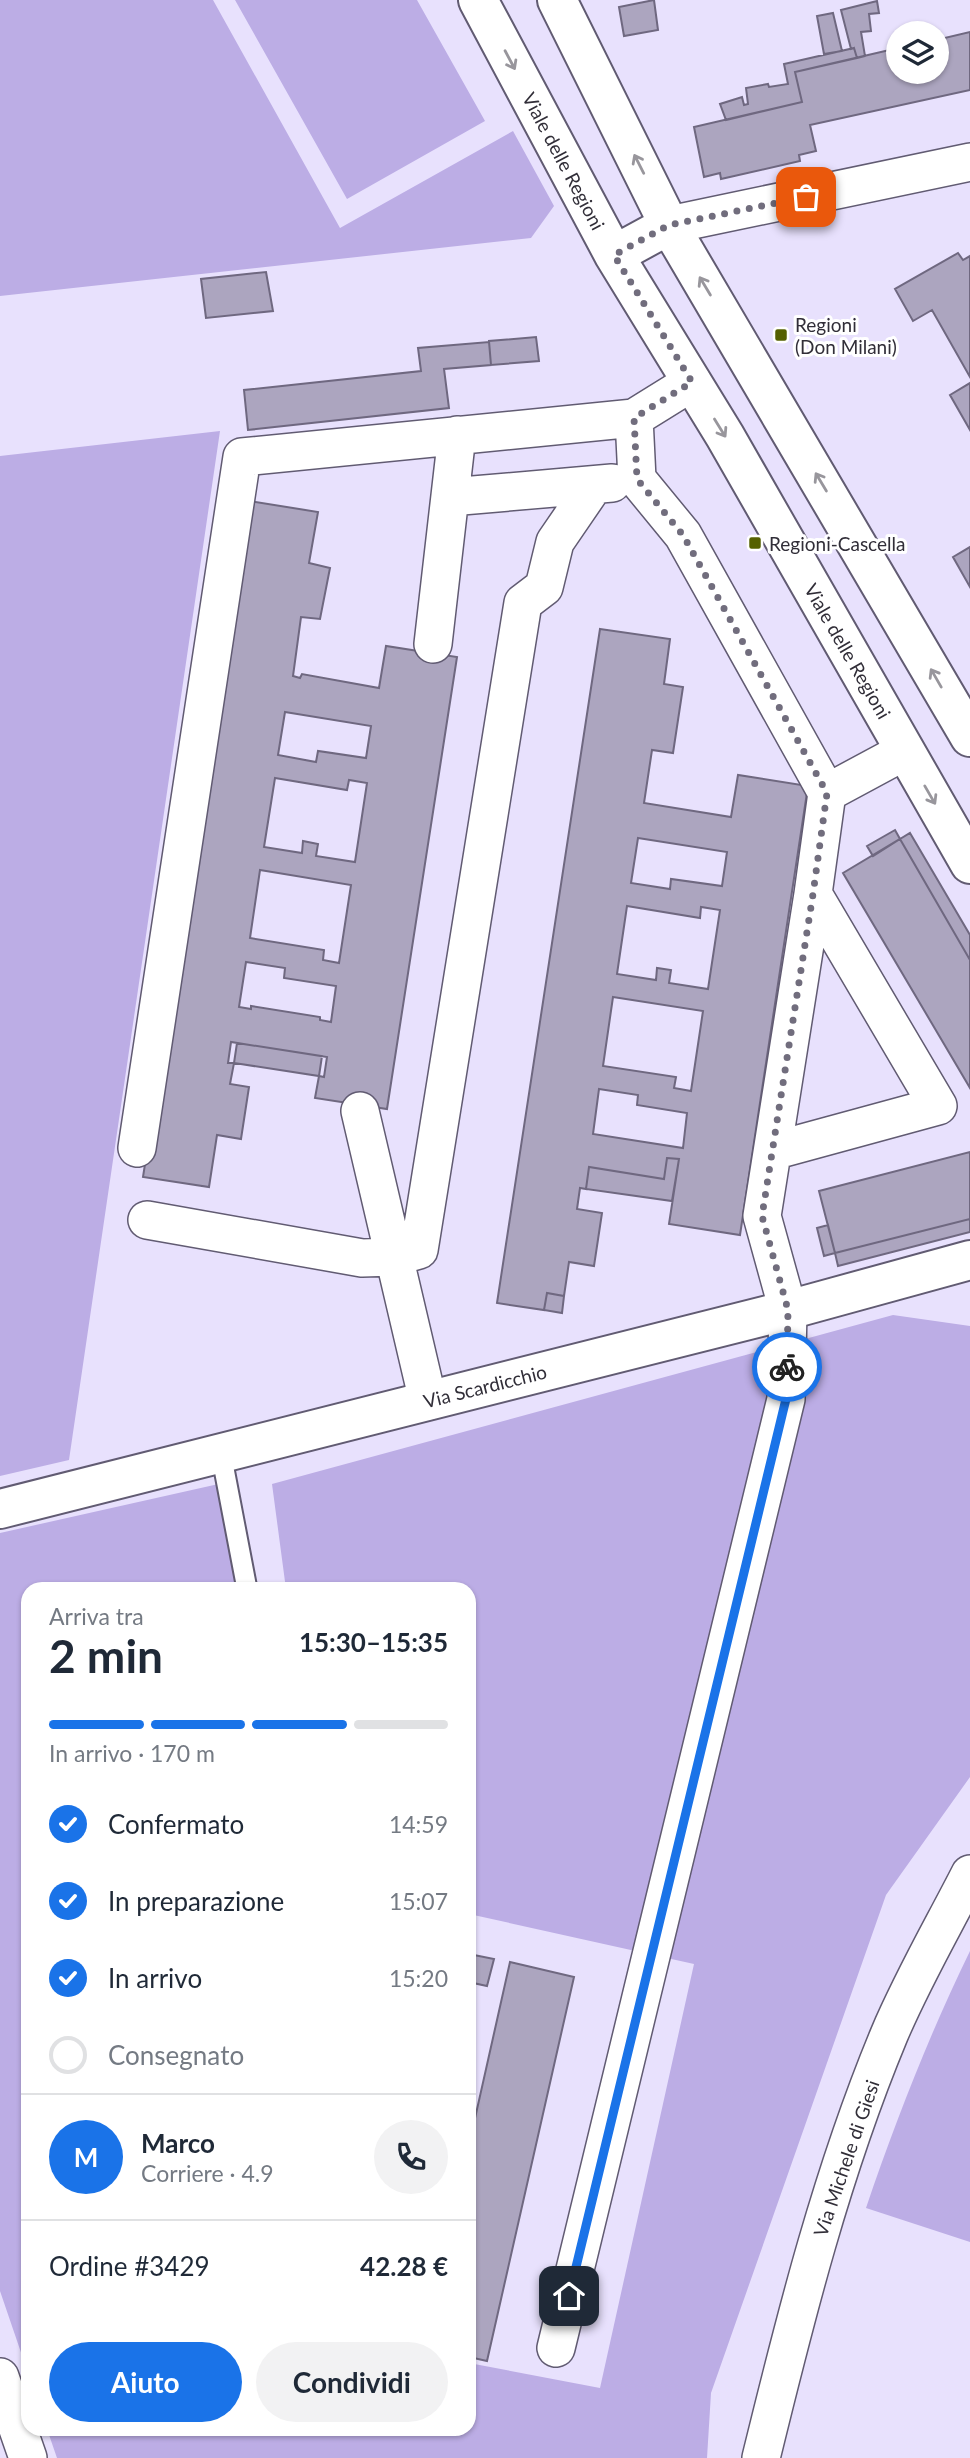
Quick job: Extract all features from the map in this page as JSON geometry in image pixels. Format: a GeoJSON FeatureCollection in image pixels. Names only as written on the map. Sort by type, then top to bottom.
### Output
{"type":"FeatureCollection","features":[{"type":"Feature","properties":{"kind":"street","name":"Viale delle Regioni"},"geometry":{"type":"LineString","coordinates":[[478,0],[614,255],[725,436],[970,864]]}},
{"type":"Feature","properties":{"kind":"street"},"geometry":{"type":"LineString","coordinates":[[557,0],[669,225],[970,737]]}},
{"type":"Feature","properties":{"kind":"street"},"geometry":{"type":"LineString","coordinates":[[614,255],[669,225],[970,162]]}},
{"type":"Feature","properties":{"kind":"street"},"geometry":{"type":"LineString","coordinates":[[138,1148],[242,457],[634,418],[692,382]]}},
{"type":"Feature","properties":{"kind":"street"},"geometry":{"type":"LineString","coordinates":[[556,2348],[786,1399],[788,1310],[762,1216],[827,793],[683,535],[637,479],[634,418]]}},
{"type":"Feature","properties":{"kind":"street"},"geometry":{"type":"LineString","coordinates":[[433,644],[457,435]]}},
{"type":"Feature","properties":{"kind":"street"},"geometry":{"type":"LineString","coordinates":[[450,497],[637,479]]}},
{"type":"Feature","properties":{"kind":"street"},"geometry":{"type":"LineString","coordinates":[[147,1220],[362,1258],[394,1257],[419,1250],[523,603],[544,587],[555,542],[594,485]]}},
{"type":"Feature","properties":{"kind":"street"},"geometry":{"type":"LineString","coordinates":[[827,793],[905,751]]}},
{"type":"Feature","properties":{"kind":"street"},"geometry":{"type":"LineString","coordinates":[[773,1151],[938,1106],[813,894]]}},
{"type":"Feature","properties":{"kind":"street"},"geometry":{"type":"LineString","coordinates":[[360,1111],[428,1401]]}},
{"type":"Feature","properties":{"kind":"street","name":"Via Scardicchio"},"geometry":{"type":"LineString","coordinates":[[0,1509],[788,1310],[969,1261]]}},
{"type":"Feature","properties":{"kind":"street","name":"Via Michele di Giesi"},"geometry":{"type":"LineString","coordinates":[[761,2458],[792,2332],[835,2180],[890,2034],[970,1874]]}},
{"type":"Feature","properties":{"kind":"street"},"geometry":{"type":"LineString","coordinates":[[0,2377],[28,2458]]}},
{"type":"Feature","properties":{"kind":"lane"},"geometry":{"type":"LineString","coordinates":[[221,1452],[246,1582]]}},
{"type":"Feature","properties":{"kind":"shaded area"},"geometry":{"type":"Polygon","coordinates":[[[0,0],[213,0],[340,228],[513,131],[554,206],[531,238],[0,296],[0,0]]]}},
{"type":"Feature","properties":{"kind":"shaded area"},"geometry":{"type":"Polygon","coordinates":[[[235,0],[417,0],[485,121],[347,199],[235,0]]]}},
{"type":"Feature","properties":{"kind":"shaded area"},"geometry":{"type":"Polygon","coordinates":[[[220,431],[69,1460],[0,1476],[0,456],[220,431]]]}},
{"type":"Feature","properties":{"kind":"shaded area"},"geometry":{"type":"Polygon","coordinates":[[[893,1315],[970,1326],[970,1777],[886,1895],[711,2393],[707,2458],[57,2458],[49,2436],[476,2436],[476,2364],[600,2388],[694,1964],[476,1916],[476,1582],[285,1582],[272,1484],[893,1315]]]}},
{"type":"Feature","properties":{"kind":"shaded area"},"geometry":{"type":"Polygon","coordinates":[[[223,1483],[236,1582],[21,1582],[21,2352],[0,2291],[0,1533],[223,1483]]]}},
{"type":"Feature","properties":{"kind":"shaded area"},"geometry":{"type":"Polygon","coordinates":[[[970,1951],[970,2242],[866,2208],[914,2078],[970,1951]]]}},
{"type":"Feature","properties":{"kind":"building"},"geometry":{"type":"Polygon","coordinates":[[[654,0],[658,30],[624,36],[619,7],[654,0]]]}},
{"type":"Feature","properties":{"kind":"building"},"geometry":{"type":"Polygon","coordinates":[[[877,1],[879,13],[869,14],[871,31],[861,32],[865,56],[857,58],[854,48],[851,49],[841,10],[877,1]]]}},
{"type":"Feature","properties":{"kind":"building"},"geometry":{"type":"Polygon","coordinates":[[[833,13],[842,51],[824,54],[817,16],[833,13]]]}},
{"type":"Feature","properties":{"kind":"building"},"geometry":{"type":"Polygon","coordinates":[[[970,32],[970,90],[810,125],[816,151],[799,155],[800,161],[721,179],[720,173],[704,177],[694,127],[802,102],[795,72],[886,51],[886,84],[949,84],[949,37],[970,32]]]}},
{"type":"Feature","properties":{"kind":"building"},"geometry":{"type":"Polygon","coordinates":[[[854,48],[857,58],[795,72],[802,102],[726,120],[720,104],[742,97],[744,105],[748,104],[746,88],[788,84],[784,64],[854,48]]]}},
{"type":"Feature","properties":{"kind":"building"},"geometry":{"type":"Polygon","coordinates":[[[958,253],[963,260],[970,256],[970,377],[932,310],[913,321],[895,289],[958,253]]]}},
{"type":"Feature","properties":{"kind":"building"},"geometry":{"type":"Polygon","coordinates":[[[266,272],[273,311],[206,318],[201,279],[266,272]]]}},
{"type":"Feature","properties":{"kind":"building"},"geometry":{"type":"Polygon","coordinates":[[[536,337],[539,361],[491,365],[489,341],[536,337]]]}},
{"type":"Feature","properties":{"kind":"building"},"geometry":{"type":"Polygon","coordinates":[[[489,342],[491,365],[444,369],[449,408],[248,430],[244,390],[421,371],[418,348],[489,342]]]}},
{"type":"Feature","properties":{"kind":"building"},"geometry":{"type":"Polygon","coordinates":[[[970,383],[970,430],[950,395],[970,383]]]}},
{"type":"Feature","properties":{"kind":"building"},"geometry":{"type":"Polygon","coordinates":[[[249,501],[318,512],[309,563],[330,568],[320,619],[301,617],[293,676],[300,678],[302,674],[379,688],[386,646],[457,657],[387,1109],[315,1098],[319,1076],[324,1077],[327,1057],[231,1042],[228,1063],[234,1063],[230,1084],[249,1087],[241,1139],[217,1135],[209,1187],[143,1177],[249,501]],[[285,712],[278,755],[316,762],[318,751],[366,758],[371,726],[285,712]],[[275,778],[264,847],[302,853],[303,841],[318,844],[316,856],[355,862],[367,783],[349,780],[347,790],[275,778]],[[260,870],[250,938],[324,950],[323,960],[339,963],[351,885],[260,870]],[[246,962],[239,1007],[251,1009],[251,1006],[320,1017],[320,1020],[331,1022],[336,986],[284,978],[285,968],[246,962]]]}},
{"type":"Feature","properties":{"kind":"building"},"geometry":{"type":"Polygon","coordinates":[[[970,547],[970,587],[953,557],[970,547]]]}},
{"type":"Feature","properties":{"kind":"building"},"geometry":{"type":"Polygon","coordinates":[[[600,629],[670,639],[664,684],[683,687],[673,753],[652,750],[644,803],[731,817],[738,775],[808,786],[740,1235],[669,1224],[679,1159],[667,1158],[664,1179],[589,1167],[586,1189],[580,1188],[577,1209],[602,1213],[594,1266],[569,1262],[564,1296],[547,1293],[544,1310],[497,1303],[600,629]],[[638,838],[631,883],[670,889],[671,879],[722,886],[727,852],[638,838]],[[627,906],[617,974],[656,980],[657,968],[671,970],[669,983],[708,989],[720,910],[701,907],[700,918],[627,906]],[[613,997],[603,1066],[676,1077],[674,1088],[691,1091],[703,1011],[613,997]],[[599,1089],[593,1134],[683,1148],[687,1113],[637,1105],[638,1095],[599,1089]]]}},
{"type":"Feature","properties":{"kind":"building"},"geometry":{"type":"Polygon","coordinates":[[[895,830],[900,839],[873,856],[867,846],[895,830]]]}},
{"type":"Feature","properties":{"kind":"building"},"geometry":{"type":"Polygon","coordinates":[[[910,833],[970,935],[970,960],[900,839],[910,833]]]}},
{"type":"Feature","properties":{"kind":"building"},"geometry":{"type":"Polygon","coordinates":[[[900,839],[970,960],[970,1088],[843,873],[900,839]]]}},
{"type":"Feature","properties":{"kind":"building"},"geometry":{"type":"Polygon","coordinates":[[[237,1043],[322,1056],[319,1076],[234,1063],[237,1043]]]}},
{"type":"Feature","properties":{"kind":"building"},"geometry":{"type":"Polygon","coordinates":[[[970,1152],[970,1219],[835,1253],[819,1191],[970,1152]]]}},
{"type":"Feature","properties":{"kind":"building"},"geometry":{"type":"Polygon","coordinates":[[[667,1158],[679,1159],[672,1201],[586,1189],[589,1167],[664,1179],[667,1158]]]}},
{"type":"Feature","properties":{"kind":"building"},"geometry":{"type":"Polygon","coordinates":[[[970,1219],[970,1232],[838,1266],[835,1253],[970,1219]]]}},
{"type":"Feature","properties":{"kind":"building"},"geometry":{"type":"Polygon","coordinates":[[[828,1225],[835,1253],[824,1256],[817,1228],[828,1225]]]}},
{"type":"Feature","properties":{"kind":"building"},"geometry":{"type":"Polygon","coordinates":[[[547,1293],[564,1296],[562,1313],[544,1310],[547,1293]]]}},
{"type":"Feature","properties":{"kind":"building"},"geometry":{"type":"Polygon","coordinates":[[[476,1955],[494,1959],[487,1986],[476,1984],[476,1955]]]}},
{"type":"Feature","properties":{"kind":"building"},"geometry":{"type":"Polygon","coordinates":[[[510,1962],[574,1977],[487,2361],[476,2359],[476,2114],[510,1962]]]}},
{"type":"Feature","properties":{"kind":"way so far"},"geometry":{"type":"LineString","coordinates":[[787,1367],[788,1310],[762,1216],[827,793],[683,535],[637,479],[634,418],[692,382],[614,255],[669,225],[806,197]]}},
{"type":"Feature","properties":{"kind":"place","name":"Regioni (Don Milani)"},"geometry":{"type":"Point","coordinates":[781,335]}},
{"type":"Feature","properties":{"kind":"place","name":"Regioni-Cascella"},"geometry":{"type":"Point","coordinates":[755,543]}},
{"type":"Feature","properties":{"kind":"route"},"geometry":{"type":"LineString","coordinates":[[569,2296],[786,1399],[787,1367]]}}]}
